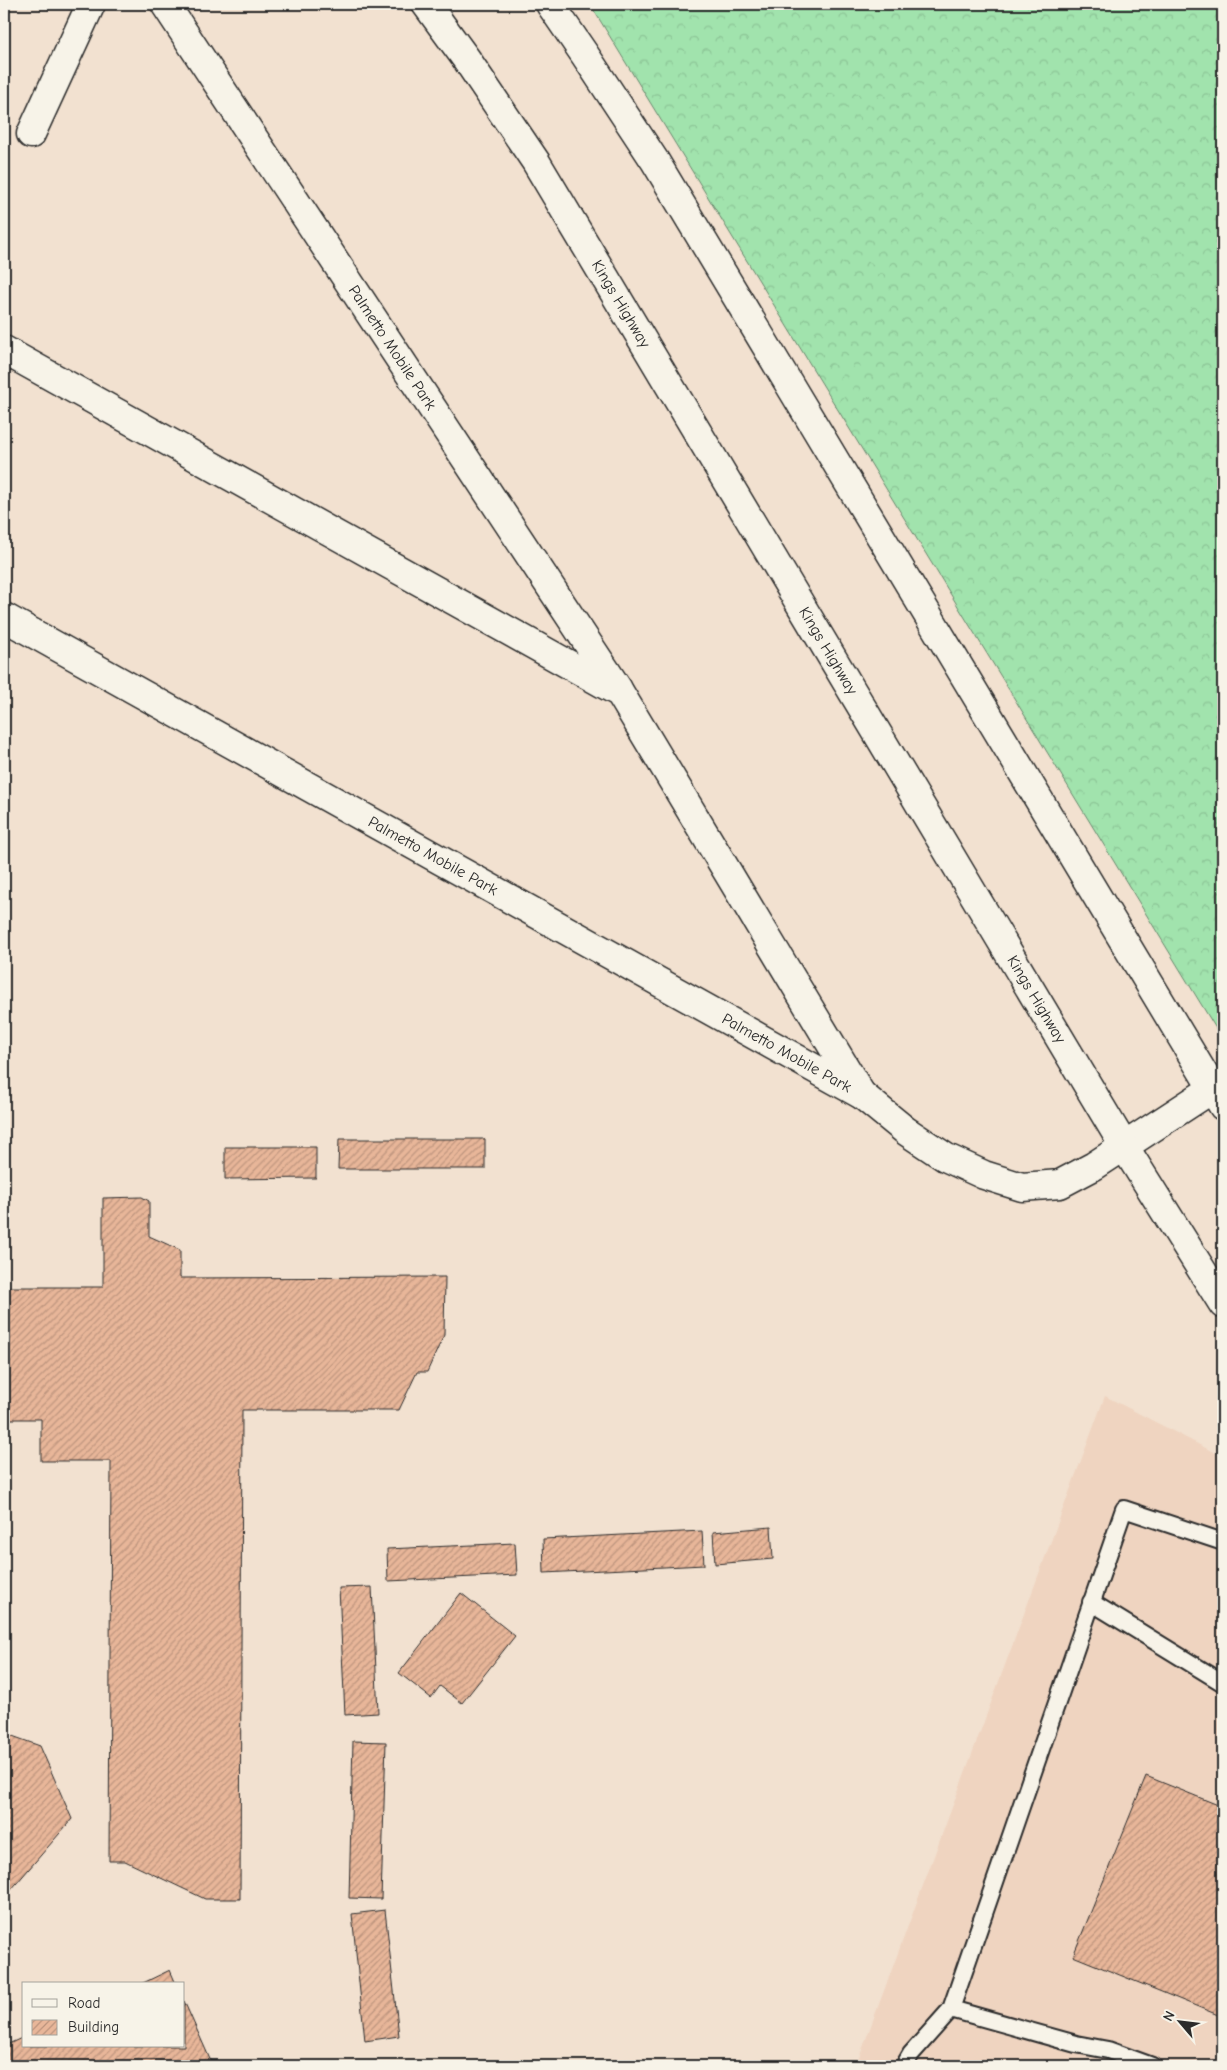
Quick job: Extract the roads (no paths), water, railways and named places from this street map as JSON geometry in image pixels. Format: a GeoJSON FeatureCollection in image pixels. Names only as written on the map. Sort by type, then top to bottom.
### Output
{"type":"FeatureCollection","features":[{"type":"Feature","properties":{"kind":"street"},"geometry":{"type":"LineString","coordinates":[[31,134],[91,4]]}},
{"type":"Feature","properties":{"kind":"street","name":"Palmetto Mobile Park"},"geometry":{"type":"LineString","coordinates":[[166,4],[620,693],[862,1095]]}},
{"type":"Feature","properties":{"kind":"street","name":"Kings Highway"},"geometry":{"type":"LineString","coordinates":[[426,4],[467,60],[536,162],[1124,1146],[1223,1304]]}},
{"type":"Feature","properties":{"kind":"street"},"geometry":{"type":"LineString","coordinates":[[550,4],[586,55],[654,161],[1218,1097]]}},
{"type":"Feature","properties":{"kind":"street","name":"Palmetto Mobile Park"},"geometry":{"type":"LineString","coordinates":[[4,350],[620,693]]}},
{"type":"Feature","properties":{"kind":"street","name":"Palmetto Mobile Park"},"geometry":{"type":"LineString","coordinates":[[4,617],[862,1095],[906,1131],[945,1157],[984,1175],[1022,1187],[1060,1184],[1094,1166],[1124,1146],[1218,1097]]}},
{"type":"Feature","properties":{"kind":"lane"},"geometry":{"type":"LineString","coordinates":[[904,2066],[911,2054],[951,2009],[1124,1509],[1223,1542]]}},
{"type":"Feature","properties":{"kind":"lane"},"geometry":{"type":"LineString","coordinates":[[1091,1602],[1223,1683]]}},
{"type":"Feature","properties":{"kind":"lane"},"geometry":{"type":"LineString","coordinates":[[951,2009],[1076,2044],[1108,2050],[1152,2066]]}}]}
